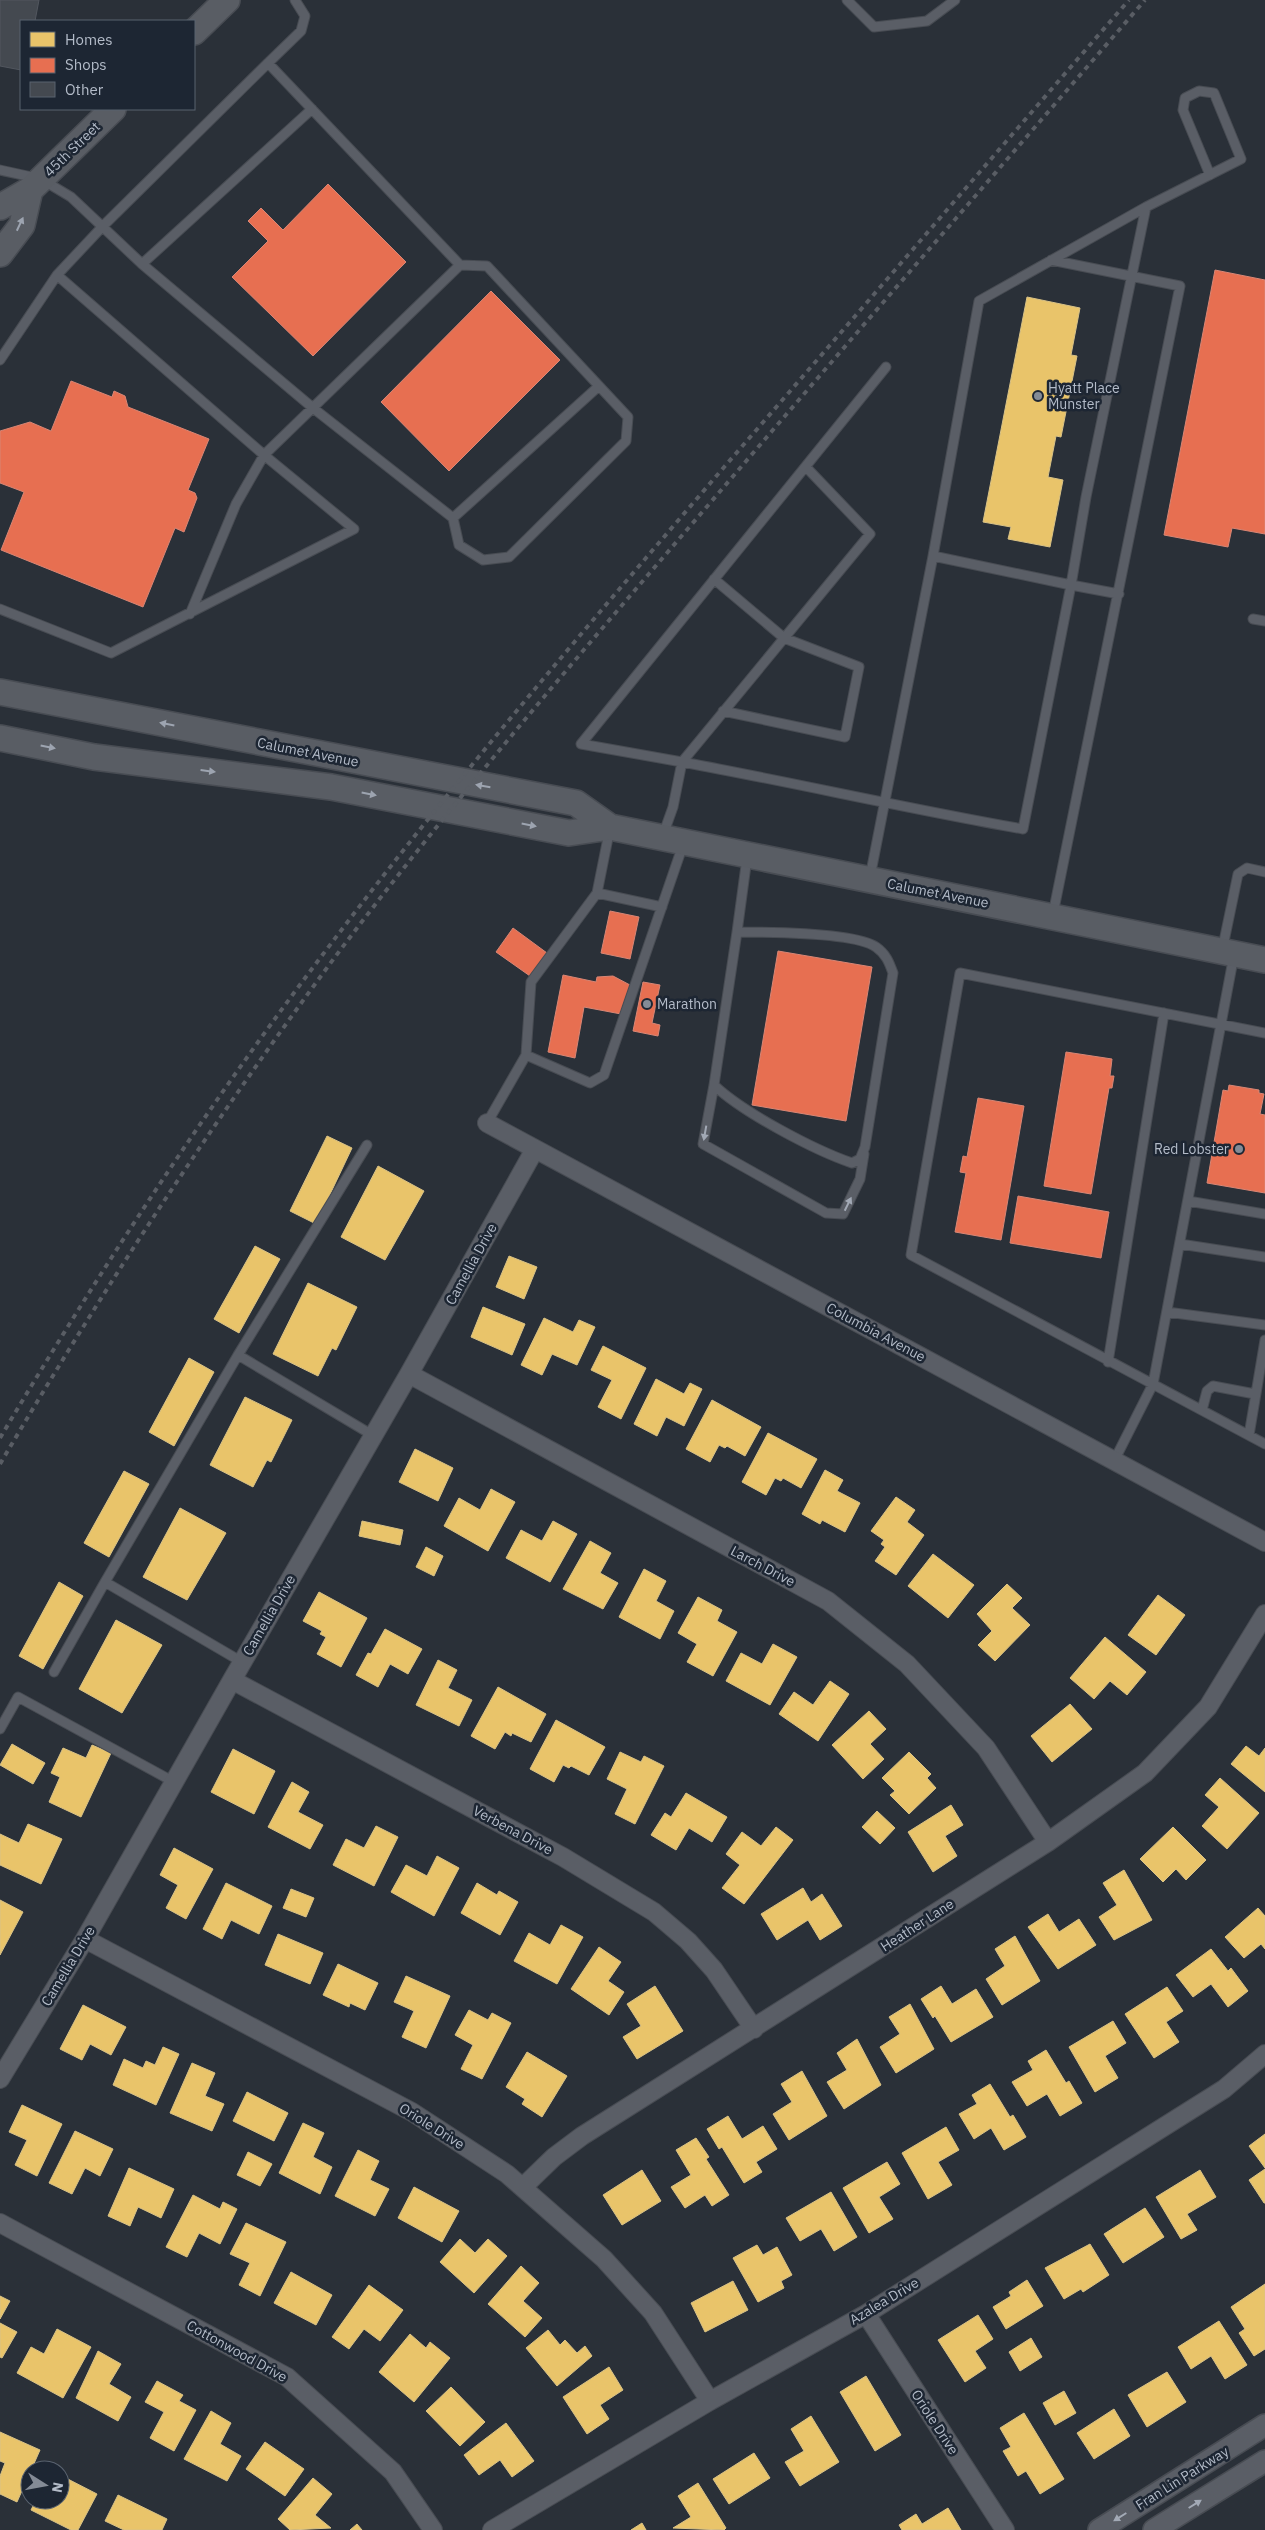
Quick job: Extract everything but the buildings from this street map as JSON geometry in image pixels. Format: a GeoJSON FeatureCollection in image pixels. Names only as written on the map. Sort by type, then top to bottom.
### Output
{"type":"FeatureCollection","features":[{"type":"Feature","properties":{"kind":"main road"},"geometry":{"type":"LineString","coordinates":[[195,31],[227,0]]}},
{"type":"Feature","properties":{"kind":"main road","name":"45th Street"},"geometry":{"type":"LineString","coordinates":[[0,207],[36,184],[112,110]]}},
{"type":"Feature","properties":{"kind":"main road"},"geometry":{"type":"LineString","coordinates":[[0,254],[22,225],[36,184]]}},
{"type":"Feature","properties":{"kind":"main road","name":"Calumet Avenue"},"geometry":{"type":"LineString","coordinates":[[0,692],[576,803],[610,827]]}},
{"type":"Feature","properties":{"kind":"main road","name":"Calumet Avenue"},"geometry":{"type":"LineString","coordinates":[[0,738],[94,757],[331,787],[569,833],[610,827],[1265,960]]}},
{"type":"Feature","properties":{"kind":"street","name":"Columbia Avenue"},"geometry":{"type":"LineString","coordinates":[[487,1123],[1265,1542]]}},
{"type":"Feature","properties":{"kind":"street","name":"Camellia Drive"},"geometry":{"type":"LineString","coordinates":[[0,2079],[85,1939],[242,1662],[410,1374],[535,1149]]}},
{"type":"Feature","properties":{"kind":"street","name":"Larch Drive"},"geometry":{"type":"LineString","coordinates":[[410,1374],[828,1601],[907,1664],[986,1748],[1048,1842]]}},
{"type":"Feature","properties":{"kind":"street","name":"Heather Lane"},"geometry":{"type":"LineString","coordinates":[[523,2187],[566,2147],[1048,1842],[1146,1773],[1202,1714],[1265,1614]]}},
{"type":"Feature","properties":{"kind":"street","name":"Verbena Drive"},"geometry":{"type":"LineString","coordinates":[[232,1680],[563,1857],[654,1912],[688,1941],[714,1970],[754,2029]]}},
{"type":"Feature","properties":{"kind":"street","name":"Oriole Drive"},"geometry":{"type":"LineString","coordinates":[[85,1939],[412,2112],[523,2187],[604,2259],[653,2313],[710,2401]]}},
{"type":"Feature","properties":{"kind":"street","name":"Azalea Drive"},"geometry":{"type":"LineString","coordinates":[[492,2530],[710,2401],[866,2314],[1224,2089],[1265,2054]]}},
{"type":"Feature","properties":{"kind":"street","name":"Cottonwood Drive"},"geometry":{"type":"LineString","coordinates":[[0,2223],[287,2377],[394,2472],[433,2530]]}},
{"type":"Feature","properties":{"kind":"street","name":"Oriole Drive"},"geometry":{"type":"LineString","coordinates":[[866,2314],[1004,2530]]}},
{"type":"Feature","properties":{"kind":"street","name":"Fran Lin Parkway"},"geometry":{"type":"LineString","coordinates":[[1099,2530],[1265,2426]]}},
{"type":"Feature","properties":{"kind":"street"},"geometry":{"type":"LineString","coordinates":[[1154,2530],[1265,2461]]}},
{"type":"Feature","properties":{"kind":"lane"},"geometry":{"type":"LineString","coordinates":[[0,360],[57,275],[103,226],[301,31],[305,16],[295,0]]}},
{"type":"Feature","properties":{"kind":"lane"},"geometry":{"type":"LineString","coordinates":[[847,0],[874,27],[927,21],[955,0]]}},
{"type":"Feature","properties":{"kind":"lane"},"geometry":{"type":"LineString","coordinates":[[0,170],[71,197],[142,264],[313,408],[454,518],[459,545],[483,560],[509,557],[626,441],[628,417],[487,266],[460,265],[268,63]]}},
{"type":"Feature","properties":{"kind":"lane"},"geometry":{"type":"LineString","coordinates":[[869,879],[886,804],[979,301],[1146,207],[1210,175],[1242,159],[1214,93],[1199,90],[1185,98],[1183,110],[1210,175]]}},
{"type":"Feature","properties":{"kind":"lane"},"geometry":{"type":"LineString","coordinates":[[142,264],[312,109]]}},
{"type":"Feature","properties":{"kind":"lane"},"geometry":{"type":"LineString","coordinates":[[886,367],[581,744],[798,784],[886,804],[1023,830],[1072,585],[1086,496],[1133,277],[1146,207]]}},
{"type":"Feature","properties":{"kind":"lane"},"geometry":{"type":"LineString","coordinates":[[1051,260],[1180,286],[1052,916]]}},
{"type":"Feature","properties":{"kind":"lane"},"geometry":{"type":"LineString","coordinates":[[190,614],[236,504],[264,455],[460,265]]}},
{"type":"Feature","properties":{"kind":"lane"},"geometry":{"type":"LineString","coordinates":[[0,609],[111,653],[354,529],[264,455],[57,275]]}},
{"type":"Feature","properties":{"kind":"lane"},"geometry":{"type":"LineString","coordinates":[[454,518],[599,386]]}},
{"type":"Feature","properties":{"kind":"lane"},"geometry":{"type":"LineString","coordinates":[[526,1055],[590,1083],[604,1075],[662,907],[673,840],[673,807],[682,762],[870,534],[806,467]]}},
{"type":"Feature","properties":{"kind":"lane"},"geometry":{"type":"LineString","coordinates":[[933,556],[1118,594]]}},
{"type":"Feature","properties":{"kind":"lane"},"geometry":{"type":"LineString","coordinates":[[714,579],[784,638],[859,667],[845,737],[723,711]]}},
{"type":"Feature","properties":{"kind":"lane"},"geometry":{"type":"LineString","coordinates":[[1253,619],[1265,621]]}},
{"type":"Feature","properties":{"kind":"lane"},"geometry":{"type":"LineString","coordinates":[[487,1123],[526,1055],[530,982],[597,893],[610,827]]}},
{"type":"Feature","properties":{"kind":"lane"},"geometry":{"type":"LineString","coordinates":[[738,932],[802,933],[863,941],[875,946],[887,957],[893,973],[860,1178],[843,1214],[826,1213],[703,1144],[738,932],[748,855]]}},
{"type":"Feature","properties":{"kind":"lane"},"geometry":{"type":"LineString","coordinates":[[1114,1460],[1153,1384],[1221,1024],[1238,874],[1248,868],[1265,872]]}},
{"type":"Feature","properties":{"kind":"lane"},"geometry":{"type":"LineString","coordinates":[[597,893],[662,907]]}},
{"type":"Feature","properties":{"kind":"lane"},"geometry":{"type":"LineString","coordinates":[[1265,1033],[960,973],[911,1255],[1108,1362],[1265,1444]]}},
{"type":"Feature","properties":{"kind":"lane"},"geometry":{"type":"LineString","coordinates":[[1108,1362],[1164,1013]]}},
{"type":"Feature","properties":{"kind":"lane"},"geometry":{"type":"LineString","coordinates":[[714,1085],[728,1099],[776,1127],[842,1160],[852,1163],[860,1159],[865,1147]]}},
{"type":"Feature","properties":{"kind":"lane"},"geometry":{"type":"LineString","coordinates":[[54,1672],[238,1355],[367,1145]]}},
{"type":"Feature","properties":{"kind":"lane"},"geometry":{"type":"LineString","coordinates":[[1188,1201],[1265,1214]]}},
{"type":"Feature","properties":{"kind":"lane"},"geometry":{"type":"LineString","coordinates":[[1180,1244],[1265,1257]]}},
{"type":"Feature","properties":{"kind":"lane"},"geometry":{"type":"LineString","coordinates":[[1167,1312],[1265,1325]]}},
{"type":"Feature","properties":{"kind":"lane"},"geometry":{"type":"LineString","coordinates":[[1249,1435],[1265,1340]]}},
{"type":"Feature","properties":{"kind":"lane"},"geometry":{"type":"LineString","coordinates":[[238,1355],[374,1436]]}},
{"type":"Feature","properties":{"kind":"lane"},"geometry":{"type":"LineString","coordinates":[[1202,1410],[1207,1391],[1213,1386],[1255,1394]]}},
{"type":"Feature","properties":{"kind":"lane"},"geometry":{"type":"LineString","coordinates":[[105,1582],[242,1662]]}},
{"type":"Feature","properties":{"kind":"lane"},"geometry":{"type":"LineString","coordinates":[[0,1729],[18,1697],[174,1782]]}},
{"type":"Feature","properties":{"kind":"railway"},"geometry":{"type":"LineString","coordinates":[[0,1438],[116,1251],[198,1128],[283,1008],[423,825],[623,585],[1129,0]]}},
{"type":"Feature","properties":{"kind":"railway"},"geometry":{"type":"LineString","coordinates":[[0,1464],[119,1270],[203,1143],[290,1018],[379,899],[563,675],[1145,0]]}},
{"type":"Feature","properties":{"kind":"place","name":"Hyatt Place Munster"},"geometry":{"type":"Point","coordinates":[1038,396]}},
{"type":"Feature","properties":{"kind":"place","name":"Marathon"},"geometry":{"type":"Point","coordinates":[647,1004]}},
{"type":"Feature","properties":{"kind":"place","name":"Red Lobster"},"geometry":{"type":"Point","coordinates":[1239,1149]}}]}
